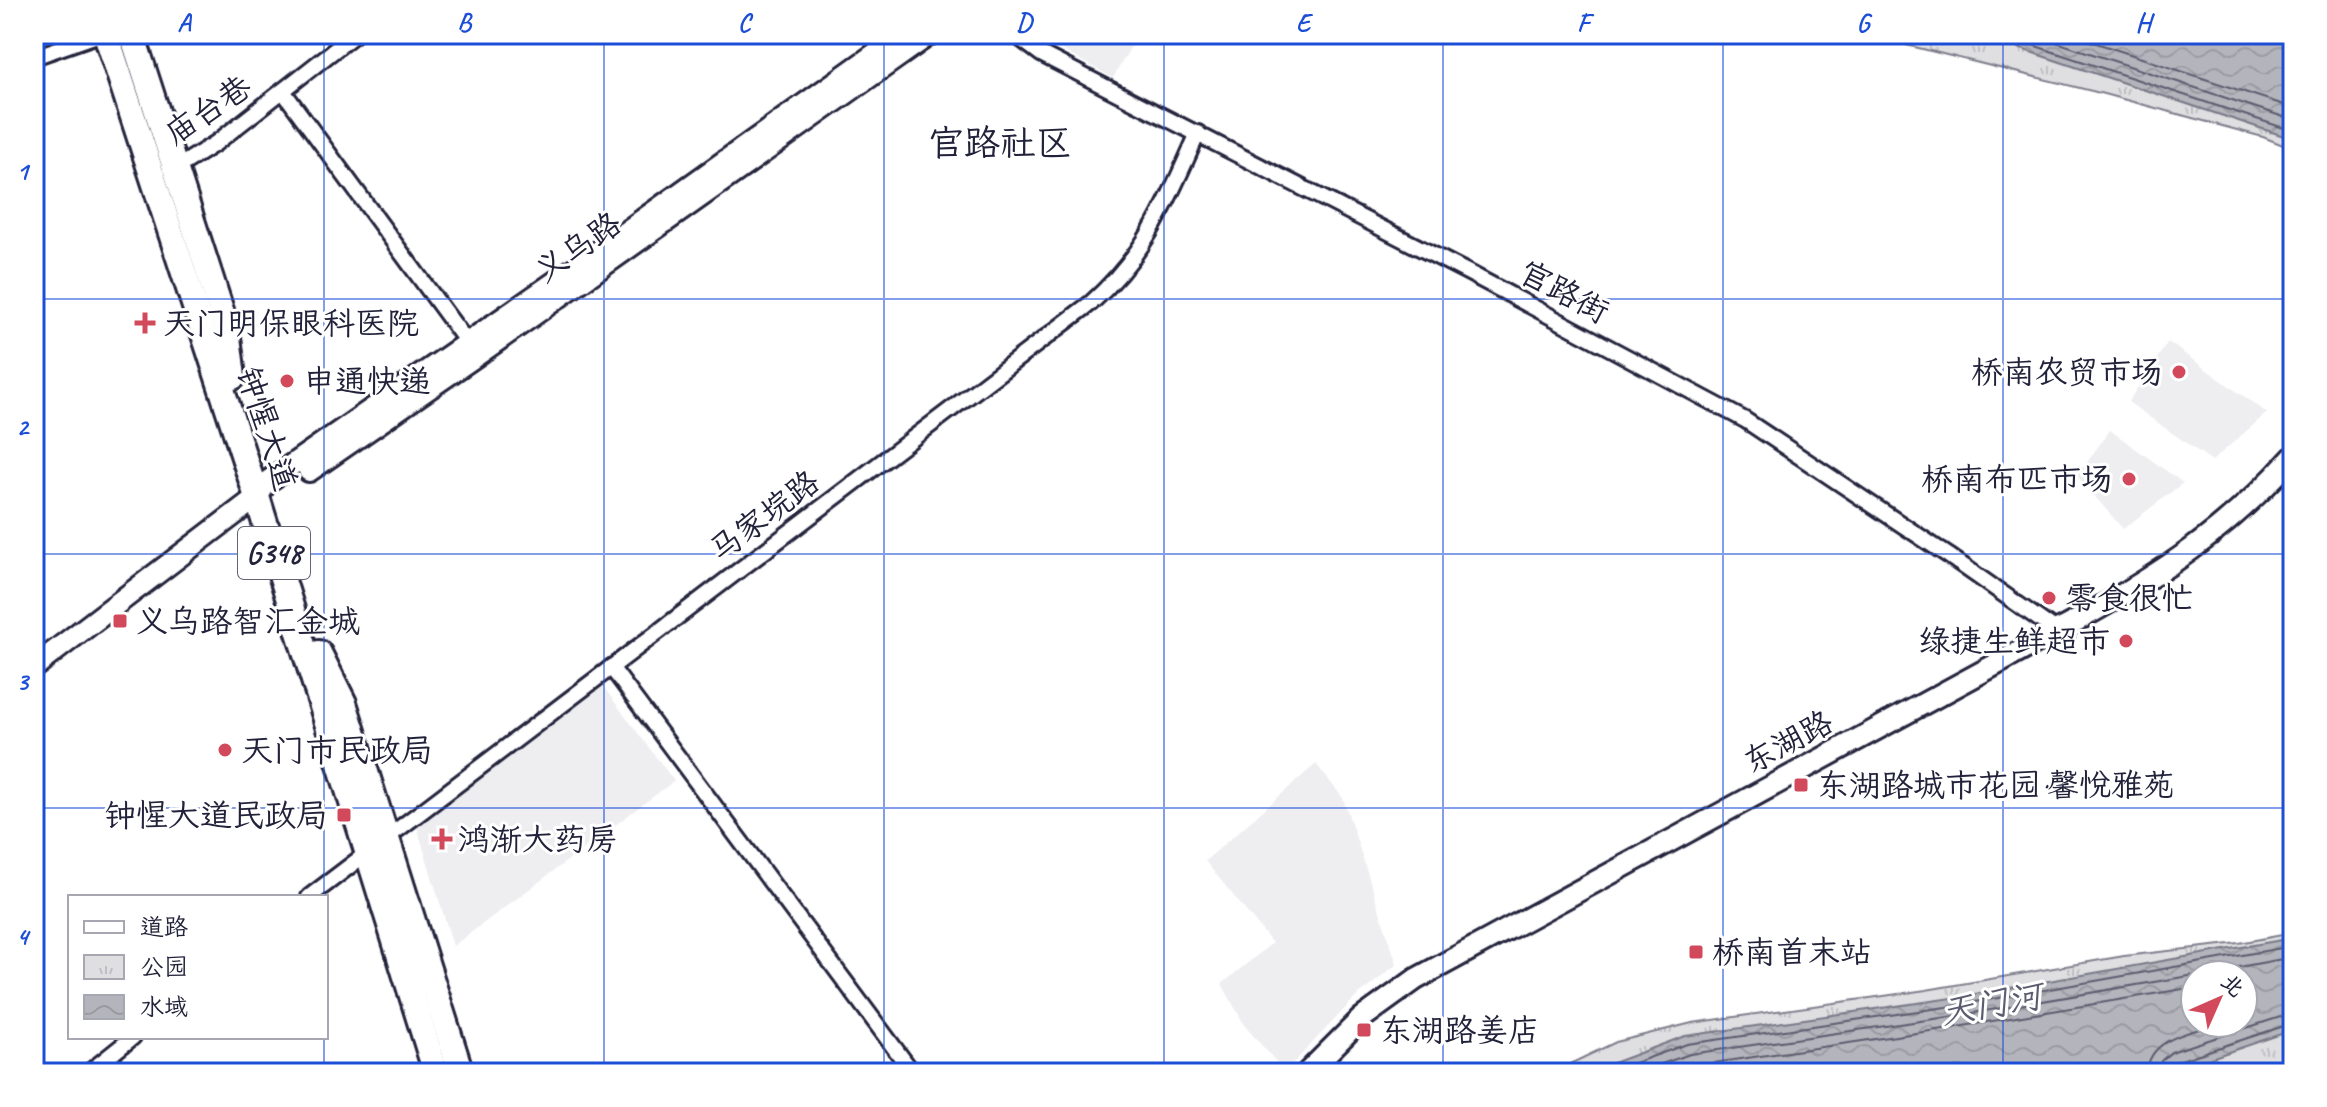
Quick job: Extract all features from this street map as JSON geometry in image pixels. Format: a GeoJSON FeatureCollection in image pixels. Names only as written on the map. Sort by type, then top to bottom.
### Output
{"type":"FeatureCollection","features":[{"type":"Feature","properties":{"kind":"highway","name":"钟惺大道"},"geometry":{"type":"LineString","coordinates":[[99,34],[265,492],[371,848],[441,1068]]}},
{"type":"Feature","properties":{"kind":"highway","name":"钟惺大道"},"geometry":{"type":"LineString","coordinates":[[122,34],[170,169],[225,378]]}},
{"type":"Feature","properties":{"kind":"highway"},"geometry":{"type":"LineString","coordinates":[[132,34],[170,169]]}},
{"type":"Feature","properties":{"kind":"main road","name":"义乌路"},"geometry":{"type":"LineString","coordinates":[[34,667],[265,492],[473,349],[903,34]]}},
{"type":"Feature","properties":{"kind":"main road","name":"义乌路"},"geometry":{"type":"LineString","coordinates":[[883,48],[930,34]]}},
{"type":"Feature","properties":{"kind":"main road","name":"东湖路"},"geometry":{"type":"LineString","coordinates":[[1316,1073],[1367,1023],[1419,984],[2062,634],[2203,543],[2245,508],[2293,457]]}},
{"type":"Feature","properties":{"kind":"main road","name":"东湖路"},"geometry":{"type":"LineString","coordinates":[[1307,1073],[1370,1011],[1428,971],[2062,634],[2140,597],[2209,552],[2253,515],[2293,474]]}},
{"type":"Feature","properties":{"kind":"street"},"geometry":{"type":"LineString","coordinates":[[34,57],[99,34]]}},
{"type":"Feature","properties":{"kind":"street","name":"庙台巷"},"geometry":{"type":"LineString","coordinates":[[170,169],[200,154],[355,34]]}},
{"type":"Feature","properties":{"kind":"street","name":"官路街"},"geometry":{"type":"LineString","coordinates":[[1014,34],[1041,54],[1745,420],[2062,634]]}},
{"type":"Feature","properties":{"kind":"street"},"geometry":{"type":"LineString","coordinates":[[283,91],[473,349]]}},
{"type":"Feature","properties":{"kind":"street","name":"马家垸路"},"geometry":{"type":"LineString","coordinates":[[312,895],[1066,324],[1102,293],[1147,240],[1198,133]]}},
{"type":"Feature","properties":{"kind":"street"},"geometry":{"type":"LineString","coordinates":[[611,667],[913,1073]]}},
{"type":"Feature","properties":{"kind":"street"},"geometry":{"type":"LineString","coordinates":[[88,1073],[130,1039]]}},
{"type":"Feature","properties":{"kind":"shaded area"},"geometry":{"type":"Polygon","coordinates":[[[1032,34],[1138,34],[1113,78],[1032,34]]]}},
{"type":"Feature","properties":{"kind":"shaded area","name":"桥南农贸市场"},"geometry":{"type":"Polygon","coordinates":[[[2168,342],[2267,413],[2212,461],[2128,402],[2168,342]]]}},
{"type":"Feature","properties":{"kind":"shaded area","name":"桥南布匹市场"},"geometry":{"type":"Polygon","coordinates":[[[2110,430],[2183,483],[2123,529],[2077,476],[2110,430]]]}},
{"type":"Feature","properties":{"kind":"shaded area"},"geometry":{"type":"Polygon","coordinates":[[[602,685],[674,781],[453,946],[417,827],[602,685]]]}},
{"type":"Feature","properties":{"kind":"shaded area"},"geometry":{"type":"Polygon","coordinates":[[[1316,764],[1343,798],[1397,964],[1354,999],[1285,1072],[1245,1026],[1222,984],[1272,943],[1205,861],[1316,764]]]}},
{"type":"Feature","properties":{"kind":"green space"},"geometry":{"type":"Polygon","coordinates":[[[1862,34],[2293,34],[2293,149],[2263,137],[2100,93],[1862,34]]]}},
{"type":"Feature","properties":{"kind":"green space"},"geometry":{"type":"Polygon","coordinates":[[[2293,933],[2293,1064],[2259,1073],[1551,1073],[1616,1042],[1692,1023],[1926,990],[2124,956],[2239,943],[2293,933]]]}},
{"type":"Feature","properties":{"kind":"water"},"geometry":{"type":"Polygon","coordinates":[[[1965,34],[2293,34],[2293,139],[2003,43],[1965,34]]]}},
{"type":"Feature","properties":{"kind":"water","name":"天门河"},"geometry":{"type":"Polygon","coordinates":[[[2293,938],[2293,1030],[2167,1073],[1586,1073],[1685,1036],[1952,998],[2293,938]]]}},
{"type":"Feature","properties":{"kind":"place","name":"天门明保眼科医院"},"geometry":{"type":"Point","coordinates":[145,323]}},
{"type":"Feature","properties":{"kind":"place","name":"桥南农贸市场"},"geometry":{"type":"Point","coordinates":[2179,372]}},
{"type":"Feature","properties":{"kind":"place","name":"申通快递"},"geometry":{"type":"Point","coordinates":[287,381]}},
{"type":"Feature","properties":{"kind":"place","name":"桥南布匹市场"},"geometry":{"type":"Point","coordinates":[2129,479]}},
{"type":"Feature","properties":{"kind":"place","name":"零食很忙"},"geometry":{"type":"Point","coordinates":[2049,598]}},
{"type":"Feature","properties":{"kind":"place","name":"义乌路智汇金城"},"geometry":{"type":"Point","coordinates":[120,621]}},
{"type":"Feature","properties":{"kind":"place","name":"绿捷生鲜超市"},"geometry":{"type":"Point","coordinates":[2126,641]}},
{"type":"Feature","properties":{"kind":"place","name":"天门市民政局"},"geometry":{"type":"Point","coordinates":[225,750]}},
{"type":"Feature","properties":{"kind":"place","name":"东湖路城市花园·馨悦雅苑"},"geometry":{"type":"Point","coordinates":[1801,785]}},
{"type":"Feature","properties":{"kind":"place","name":"钟惺大道民政局"},"geometry":{"type":"Point","coordinates":[344,815]}},
{"type":"Feature","properties":{"kind":"place","name":"鸿渐大药房"},"geometry":{"type":"Point","coordinates":[442,839]}},
{"type":"Feature","properties":{"kind":"place","name":"桥南首末站"},"geometry":{"type":"Point","coordinates":[1696,952]}},
{"type":"Feature","properties":{"kind":"place","name":"东湖路姜店"},"geometry":{"type":"Point","coordinates":[1364,1030]}},
{"type":"Feature","properties":{"kind":"district","name":"官路社区"},"geometry":{"type":"Point","coordinates":[1000,143]}}]}
